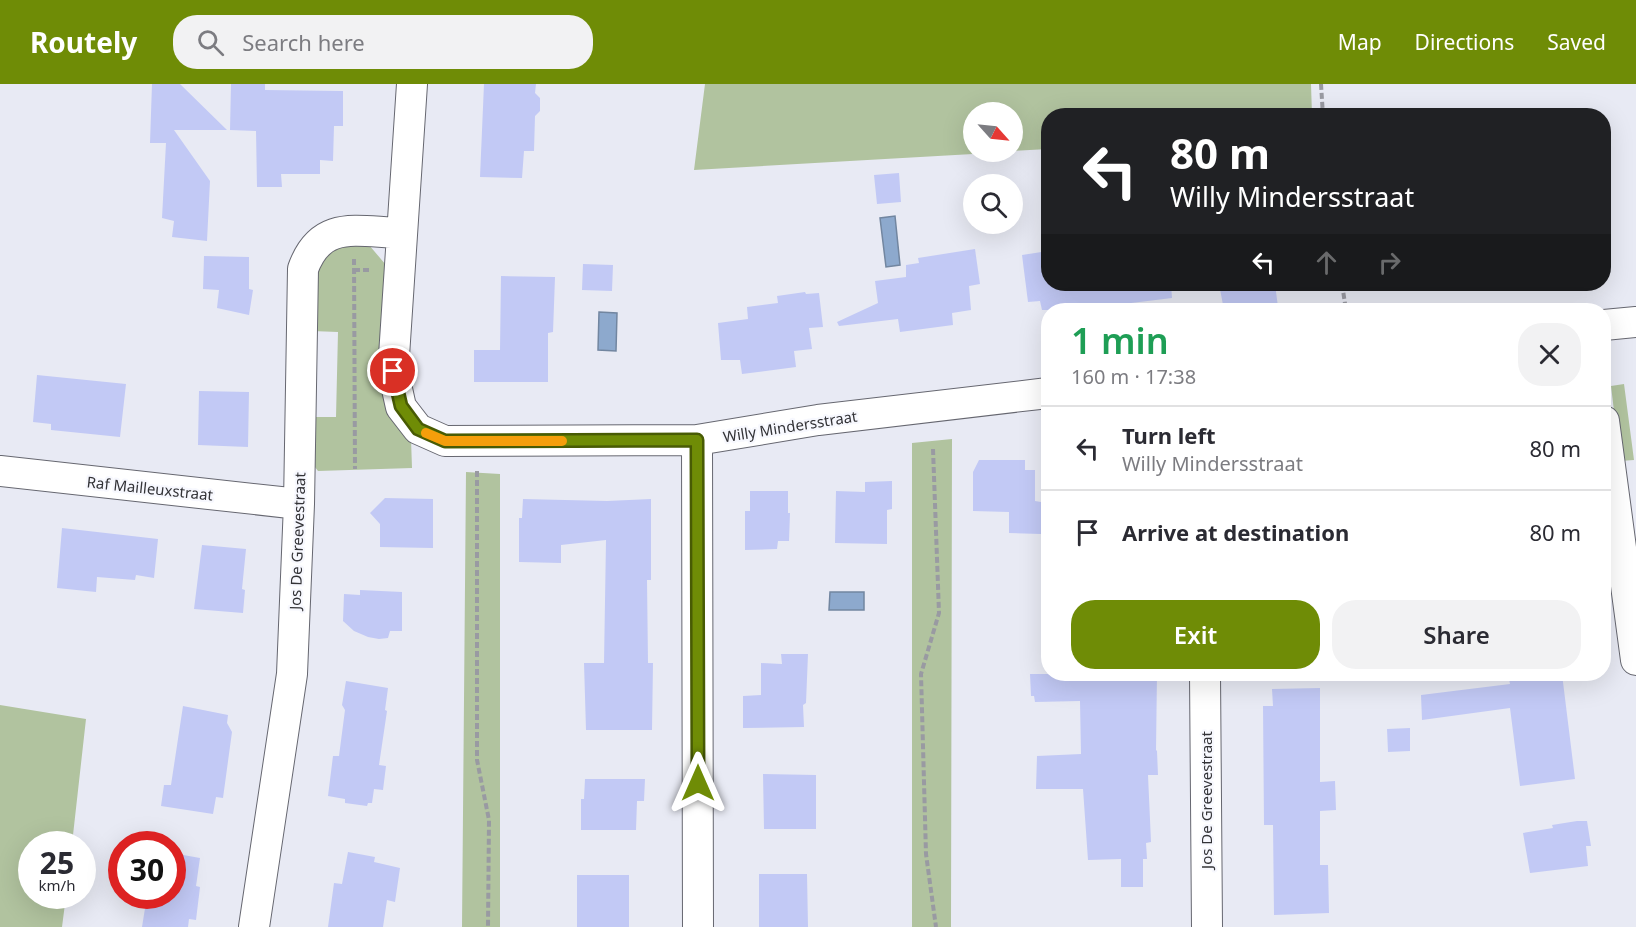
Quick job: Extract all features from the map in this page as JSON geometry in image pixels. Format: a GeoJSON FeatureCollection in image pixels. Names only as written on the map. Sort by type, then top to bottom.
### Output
{"type":"FeatureCollection","features":[{"type":"Feature","properties":{"kind":"street","name":"Willy Mindersstraat"},"geometry":{"type":"LineString","coordinates":[[412,84],[393,371],[401,406],[418,429],[445,441],[697,440],[818,420],[1041,394]]}},
{"type":"Feature","properties":{"kind":"street","name":"Jos De Greevestraat"},"geometry":{"type":"LineString","coordinates":[[254,927],[292,674],[299,504],[303,269],[308,255],[326,236],[338,232],[401,233]]}},
{"type":"Feature","properties":{"kind":"street"},"geometry":{"type":"LineString","coordinates":[[1611,324],[1636,322]]}},
{"type":"Feature","properties":{"kind":"street"},"geometry":{"type":"LineString","coordinates":[[697,440],[698,927]]}},
{"type":"Feature","properties":{"kind":"street","name":"Raf Mailleuxstraat"},"geometry":{"type":"LineString","coordinates":[[0,471],[299,504]]}},
{"type":"Feature","properties":{"kind":"street"},"geometry":{"type":"LineString","coordinates":[[1611,473],[1636,660]]}},
{"type":"Feature","properties":{"kind":"street","name":"Jos De Greevestraat"},"geometry":{"type":"LineString","coordinates":[[1205,681],[1207,927]]}},
{"type":"Feature","properties":{"kind":"path"},"geometry":{"type":"LineString","coordinates":[[1321,84],[1322,108]]}},
{"type":"Feature","properties":{"kind":"path"},"geometry":{"type":"LineString","coordinates":[[354,249],[355,469]]}},
{"type":"Feature","properties":{"kind":"path"},"geometry":{"type":"LineString","coordinates":[[933,448],[939,613],[921,674],[926,854],[936,927]]}},
{"type":"Feature","properties":{"kind":"path"},"geometry":{"type":"LineString","coordinates":[[477,471],[477,760],[489,820],[488,927]]}},
{"type":"Feature","properties":{"kind":"green space"},"geometry":{"type":"Polygon","coordinates":[[[705,84],[1311,84],[1312,108],[1041,108],[1041,149],[1023,150],[1023,102],[963,102],[963,155],[694,170],[705,84]]]}},
{"type":"Feature","properties":{"kind":"green space"},"geometry":{"type":"Polygon","coordinates":[[[347,242],[369,245],[386,265],[383,396],[392,419],[411,439],[412,468],[318,471],[311,462],[310,417],[336,417],[338,332],[312,331],[315,267],[324,249],[347,242]]]}},
{"type":"Feature","properties":{"kind":"green space"},"geometry":{"type":"Polygon","coordinates":[[[1624,384],[1634,460],[1620,461],[1611,386],[1624,384]]]}},
{"type":"Feature","properties":{"kind":"green space"},"geometry":{"type":"Polygon","coordinates":[[[952,439],[951,927],[912,927],[912,443],[952,439]]]}},
{"type":"Feature","properties":{"kind":"green space"},"geometry":{"type":"Polygon","coordinates":[[[466,472],[500,474],[500,927],[462,927],[466,472]]]}},
{"type":"Feature","properties":{"kind":"green space"},"geometry":{"type":"Polygon","coordinates":[[[0,705],[86,719],[73,831],[18,831],[18,909],[64,909],[62,927],[0,927],[0,705]]]}},
{"type":"Feature","properties":{"kind":"water"},"geometry":{"type":"Polygon","coordinates":[[[895,216],[900,265],[886,267],[880,218],[895,216]]]}},
{"type":"Feature","properties":{"kind":"water"},"geometry":{"type":"Polygon","coordinates":[[[599,312],[617,313],[616,351],[598,350],[599,312]]]}},
{"type":"Feature","properties":{"kind":"water"},"geometry":{"type":"Polygon","coordinates":[[[830,592],[864,592],[864,610],[829,610],[830,592]]]}},
{"type":"Feature","properties":{"kind":"building"},"geometry":{"type":"Polygon","coordinates":[[[152,84],[180,84],[227,130],[174,130],[210,181],[207,241],[172,237],[174,221],[162,218],[166,143],[150,143],[152,84]]]}},
{"type":"Feature","properties":{"kind":"building"},"geometry":{"type":"Polygon","coordinates":[[[231,84],[265,84],[265,90],[343,91],[343,126],[334,126],[333,161],[320,160],[320,174],[281,174],[282,187],[257,187],[256,131],[230,130],[231,84]]]}},
{"type":"Feature","properties":{"kind":"building"},"geometry":{"type":"Polygon","coordinates":[[[484,84],[536,84],[535,93],[540,98],[540,111],[535,116],[534,151],[524,151],[522,178],[480,177],[484,84]]]}},
{"type":"Feature","properties":{"kind":"building"},"geometry":{"type":"Polygon","coordinates":[[[899,173],[901,202],[877,204],[874,175],[899,173]]]}},
{"type":"Feature","properties":{"kind":"building"},"geometry":{"type":"Polygon","coordinates":[[[975,249],[980,284],[969,286],[971,310],[952,313],[953,325],[900,332],[898,319],[839,326],[837,322],[878,303],[875,281],[906,277],[906,265],[919,263],[918,258],[975,249]]]}},
{"type":"Feature","properties":{"kind":"building"},"geometry":{"type":"Polygon","coordinates":[[[1041,252],[1041,291],[1172,291],[1172,298],[1131,303],[1041,303],[1041,306],[1040,301],[1028,302],[1022,255],[1041,252]]]}},
{"type":"Feature","properties":{"kind":"building"},"geometry":{"type":"Polygon","coordinates":[[[204,256],[249,257],[249,289],[253,290],[249,315],[217,308],[219,290],[203,289],[204,256]]]}},
{"type":"Feature","properties":{"kind":"building"},"geometry":{"type":"Polygon","coordinates":[[[583,264],[613,265],[612,291],[582,290],[583,264]]]}},
{"type":"Feature","properties":{"kind":"building"},"geometry":{"type":"Polygon","coordinates":[[[501,276],[555,277],[553,332],[548,333],[548,382],[474,382],[474,350],[500,350],[501,276]]]}},
{"type":"Feature","properties":{"kind":"building"},"geometry":{"type":"Polygon","coordinates":[[[1220,291],[1276,291],[1277,303],[1223,303],[1220,291]]]}},
{"type":"Feature","properties":{"kind":"building"},"geometry":{"type":"Polygon","coordinates":[[[805,292],[806,294],[819,293],[823,327],[809,328],[812,349],[794,351],[796,367],[742,374],[740,360],[721,360],[718,323],[748,319],[747,307],[778,303],[777,296],[805,292]]]}},
{"type":"Feature","properties":{"kind":"building"},"geometry":{"type":"Polygon","coordinates":[[[37,375],[126,384],[120,437],[51,430],[51,424],[33,422],[37,375]]]}},
{"type":"Feature","properties":{"kind":"building"},"geometry":{"type":"Polygon","coordinates":[[[199,391],[249,392],[248,447],[198,445],[199,391]]]}},
{"type":"Feature","properties":{"kind":"building"},"geometry":{"type":"Polygon","coordinates":[[[979,460],[1025,460],[1025,470],[1035,470],[1035,501],[1041,502],[1041,534],[1009,533],[1009,512],[973,511],[973,472],[979,460]]]}},
{"type":"Feature","properties":{"kind":"building"},"geometry":{"type":"Polygon","coordinates":[[[892,481],[892,509],[887,510],[887,544],[835,543],[836,491],[865,492],[865,482],[892,481]]]}},
{"type":"Feature","properties":{"kind":"building"},"geometry":{"type":"Polygon","coordinates":[[[750,491],[788,491],[789,541],[778,541],[777,549],[745,550],[745,511],[750,511],[750,491]]]}},
{"type":"Feature","properties":{"kind":"building"},"geometry":{"type":"Polygon","coordinates":[[[385,498],[433,499],[433,548],[380,547],[380,524],[370,513],[385,498]]]}},
{"type":"Feature","properties":{"kind":"building"},"geometry":{"type":"Polygon","coordinates":[[[523,499],[607,501],[651,499],[651,580],[647,580],[648,663],[653,663],[652,730],[586,730],[584,663],[604,663],[606,540],[561,545],[561,563],[519,562],[519,518],[522,518],[523,499]]]}},
{"type":"Feature","properties":{"kind":"building"},"geometry":{"type":"Polygon","coordinates":[[[62,528],[158,539],[154,578],[136,575],[135,580],[97,577],[96,592],[57,588],[62,528]]]}},
{"type":"Feature","properties":{"kind":"building"},"geometry":{"type":"Polygon","coordinates":[[[202,545],[246,549],[242,589],[245,590],[243,613],[194,609],[202,545]]]}},
{"type":"Feature","properties":{"kind":"building"},"geometry":{"type":"Polygon","coordinates":[[[360,590],[402,592],[402,631],[390,631],[388,638],[379,639],[354,631],[343,621],[344,594],[360,595],[360,590]]]}},
{"type":"Feature","properties":{"kind":"building"},"geometry":{"type":"Polygon","coordinates":[[[781,654],[808,654],[806,703],[803,705],[804,727],[743,728],[743,696],[761,695],[761,663],[782,664],[781,654]]]}},
{"type":"Feature","properties":{"kind":"building"},"geometry":{"type":"Polygon","coordinates":[[[1030,674],[1041,674],[1041,681],[1157,681],[1158,775],[1148,775],[1151,842],[1146,843],[1147,859],[1143,859],[1143,887],[1121,887],[1121,859],[1088,860],[1083,789],[1036,789],[1037,756],[1081,754],[1080,701],[1035,702],[1034,696],[1031,696],[1030,674]]]}},
{"type":"Feature","properties":{"kind":"building"},"geometry":{"type":"Polygon","coordinates":[[[346,681],[388,688],[379,765],[386,766],[383,790],[374,789],[372,803],[368,803],[367,806],[345,803],[345,799],[328,796],[333,756],[339,756],[346,681]]]}},
{"type":"Feature","properties":{"kind":"building"},"geometry":{"type":"Polygon","coordinates":[[[1509,681],[1563,681],[1575,779],[1520,786],[1510,708],[1422,720],[1421,695],[1510,684],[1509,681]]]}},
{"type":"Feature","properties":{"kind":"building"},"geometry":{"type":"Polygon","coordinates":[[[1320,688],[1320,782],[1335,781],[1336,810],[1320,811],[1320,865],[1328,865],[1329,913],[1274,915],[1273,825],[1264,825],[1263,706],[1273,706],[1272,689],[1320,688]]]}},
{"type":"Feature","properties":{"kind":"building"},"geometry":{"type":"Polygon","coordinates":[[[183,706],[228,715],[227,723],[232,732],[223,798],[216,797],[213,814],[161,806],[164,785],[171,785],[183,706]]]}},
{"type":"Feature","properties":{"kind":"building"},"geometry":{"type":"Polygon","coordinates":[[[1410,728],[1410,751],[1388,752],[1387,729],[1410,728]]]}},
{"type":"Feature","properties":{"kind":"building"},"geometry":{"type":"Polygon","coordinates":[[[763,774],[816,775],[816,829],[764,829],[763,774]]]}},
{"type":"Feature","properties":{"kind":"building"},"geometry":{"type":"Polygon","coordinates":[[[585,779],[645,779],[644,801],[637,801],[636,830],[581,830],[581,799],[584,799],[585,779]]]}},
{"type":"Feature","properties":{"kind":"building"},"geometry":{"type":"Polygon","coordinates":[[[1577,821],[1587,821],[1591,846],[1586,846],[1588,866],[1530,873],[1523,833],[1577,821]]]}},
{"type":"Feature","properties":{"kind":"building"},"geometry":{"type":"Polygon","coordinates":[[[348,852],[375,857],[374,862],[400,868],[395,902],[387,900],[383,927],[328,927],[334,883],[342,884],[348,852]]]}},
{"type":"Feature","properties":{"kind":"building"},"geometry":{"type":"Polygon","coordinates":[[[186,856],[200,858],[196,886],[200,887],[196,920],[189,919],[188,927],[142,927],[145,909],[186,909],[186,856]]]}},
{"type":"Feature","properties":{"kind":"building"},"geometry":{"type":"Polygon","coordinates":[[[759,874],[807,874],[808,927],[759,927],[759,874]]]}},
{"type":"Feature","properties":{"kind":"building"},"geometry":{"type":"Polygon","coordinates":[[[577,875],[629,875],[629,927],[577,927],[577,875]]]}},
{"type":"Feature","properties":{"kind":"slow traffic"},"geometry":{"type":"LineString","coordinates":[[426,433],[445,441],[562,441]]}},
{"type":"Feature","properties":{"kind":"route"},"geometry":{"type":"LineString","coordinates":[[393,371],[401,406],[418,429],[445,441],[697,440],[698,783]]}}]}
